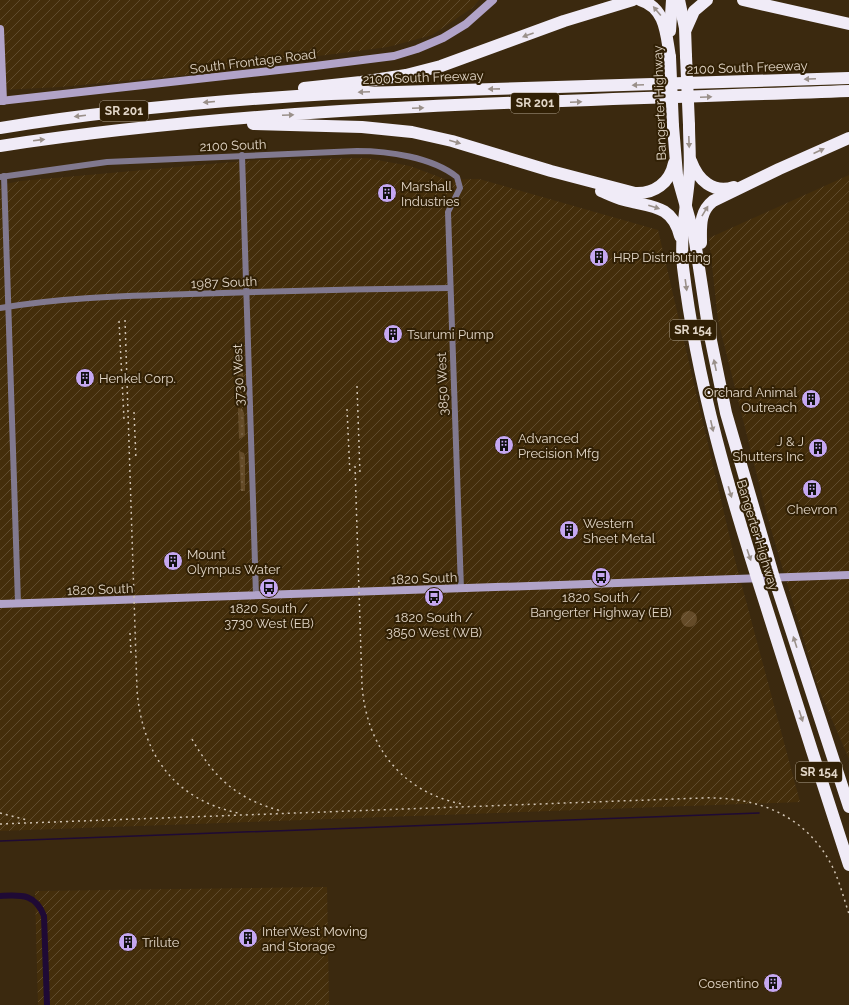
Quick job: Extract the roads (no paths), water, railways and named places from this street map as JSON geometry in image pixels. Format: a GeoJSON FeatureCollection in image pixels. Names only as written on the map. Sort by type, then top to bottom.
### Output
{"type":"FeatureCollection","features":[{"type":"Feature","properties":{"kind":"highway"},"geometry":{"type":"LineString","coordinates":[[564,21],[576,13],[615,0]]}},
{"type":"Feature","properties":{"kind":"highway"},"geometry":{"type":"LineString","coordinates":[[248,98],[314,86],[361,82],[413,73],[441,66],[564,21],[633,0]]}},
{"type":"Feature","properties":{"kind":"highway"},"geometry":{"type":"LineString","coordinates":[[640,0],[650,4],[659,12],[664,22],[670,57]]}},
{"type":"Feature","properties":{"kind":"highway","name":"Bangerter Highway"},"geometry":{"type":"LineString","coordinates":[[672,0],[670,57],[675,158],[679,184],[694,235],[708,326],[722,394],[738,456],[774,578],[849,807]]}},
{"type":"Feature","properties":{"kind":"highway","name":"Bangerter Highway"},"geometry":{"type":"LineString","coordinates":[[679,0],[685,32],[690,158],[682,240],[689,308],[701,377],[727,482],[849,865]]}},
{"type":"Feature","properties":{"kind":"highway"},"geometry":{"type":"LineString","coordinates":[[685,32],[693,13],[699,5],[707,0]]}},
{"type":"Feature","properties":{"kind":"highway"},"geometry":{"type":"LineString","coordinates":[[743,0],[830,21],[849,24]]}},
{"type":"Feature","properties":{"kind":"highway"},"geometry":{"type":"LineString","coordinates":[[758,0],[830,21]]}},
{"type":"Feature","properties":{"kind":"highway","name":"2100 South Freeway"},"geometry":{"type":"LineString","coordinates":[[0,128],[63,118],[248,98],[362,92],[849,78]]}},
{"type":"Feature","properties":{"kind":"highway","name":"SR 201"},"geometry":{"type":"LineString","coordinates":[[0,146],[222,120],[426,107],[849,91]]}},
{"type":"Feature","properties":{"kind":"highway"},"geometry":{"type":"LineString","coordinates":[[222,120],[263,125],[362,127],[412,132],[452,141],[551,171],[631,192],[646,193],[658,188],[667,180],[672,170],[675,158]]}},
{"type":"Feature","properties":{"kind":"highway"},"geometry":{"type":"LineString","coordinates":[[700,276],[701,222],[707,207],[718,198],[849,138]]}},
{"type":"Feature","properties":{"kind":"highway"},"geometry":{"type":"LineString","coordinates":[[690,158],[694,171],[700,178],[709,186],[721,189],[732,188],[779,169]]}},
{"type":"Feature","properties":{"kind":"highway"},"geometry":{"type":"LineString","coordinates":[[551,171],[617,198],[653,206],[663,210],[676,223],[682,240]]}},
{"type":"Feature","properties":{"kind":"street","name":"South Frontage Road"},"geometry":{"type":"LineString","coordinates":[[1,101],[394,56],[417,49],[443,38],[466,24],[493,0]]}},
{"type":"Feature","properties":{"kind":"street"},"geometry":{"type":"LineString","coordinates":[[0,29],[1,101]]}},
{"type":"Feature","properties":{"kind":"street","name":"2100 South"},"geometry":{"type":"LineString","coordinates":[[2,176],[107,162],[357,151],[387,152],[432,164],[453,174],[460,182]]}},
{"type":"Feature","properties":{"kind":"street","name":"3730 West"},"geometry":{"type":"LineString","coordinates":[[242,155],[256,595]]}},
{"type":"Feature","properties":{"kind":"street"},"geometry":{"type":"LineString","coordinates":[[2,176],[9,306],[18,603]]}},
{"type":"Feature","properties":{"kind":"street","name":"3850 West"},"geometry":{"type":"LineString","coordinates":[[460,182],[458,194],[448,212],[461,589]]}},
{"type":"Feature","properties":{"kind":"street","name":"1987 South"},"geometry":{"type":"LineString","coordinates":[[0,308],[62,299],[246,292],[450,288]]}},
{"type":"Feature","properties":{"kind":"street","name":"1820 South"},"geometry":{"type":"LineString","coordinates":[[0,604],[849,575]]}},
{"type":"Feature","properties":{"kind":"waterway"},"geometry":{"type":"LineString","coordinates":[[0,841],[759,813]]}},
{"type":"Feature","properties":{"kind":"waterway"},"geometry":{"type":"LineString","coordinates":[[0,896],[14,895],[32,899],[40,908],[44,916],[47,1005]]}},
{"type":"Feature","properties":{"kind":"railway"},"geometry":{"type":"LineString","coordinates":[[125,320],[137,690],[140,713],[146,734],[154,753],[165,770],[179,785],[196,797],[215,806],[238,813]]}},
{"type":"Feature","properties":{"kind":"railway"},"geometry":{"type":"LineString","coordinates":[[119,321],[124,419]]}},
{"type":"Feature","properties":{"kind":"railway"},"geometry":{"type":"LineString","coordinates":[[357,386],[360,474]]}},
{"type":"Feature","properties":{"kind":"railway"},"geometry":{"type":"LineString","coordinates":[[347,409],[350,475]]}},
{"type":"Feature","properties":{"kind":"railway"},"geometry":{"type":"LineString","coordinates":[[134,412],[136,460]]}},
{"type":"Feature","properties":{"kind":"railway"},"geometry":{"type":"LineString","coordinates":[[355,466],[362,685],[365,707],[371,727],[379,746],[405,777],[421,789],[440,798],[462,804]]}},
{"type":"Feature","properties":{"kind":"railway"},"geometry":{"type":"LineString","coordinates":[[130,633],[131,653]]}},
{"type":"Feature","properties":{"kind":"railway"},"geometry":{"type":"LineString","coordinates":[[192,739],[209,765],[229,786],[252,801],[282,811]]}},
{"type":"Feature","properties":{"kind":"railway"},"geometry":{"type":"LineString","coordinates":[[0,824],[722,798],[761,805],[778,812],[795,822],[809,834],[822,850],[833,868],[849,914]]}},
{"type":"Feature","properties":{"kind":"railway"},"geometry":{"type":"LineString","coordinates":[[0,813],[27,820]]}},
{"type":"Feature","properties":{"kind":"place","name":"Marshall Industries"},"geometry":{"type":"Point","coordinates":[387,193]}},
{"type":"Feature","properties":{"kind":"place","name":"HRP Distributing"},"geometry":{"type":"Point","coordinates":[599,257]}},
{"type":"Feature","properties":{"kind":"place","name":"Tsurumi Pump"},"geometry":{"type":"Point","coordinates":[393,334]}},
{"type":"Feature","properties":{"kind":"place","name":"Henkel Corp."},"geometry":{"type":"Point","coordinates":[85,378]}},
{"type":"Feature","properties":{"kind":"place","name":"Orchard Animal Outreach"},"geometry":{"type":"Point","coordinates":[811,399]}},
{"type":"Feature","properties":{"kind":"place","name":"Advanced Precision Mfg"},"geometry":{"type":"Point","coordinates":[504,445]}},
{"type":"Feature","properties":{"kind":"place","name":"J & J Shutters Inc"},"geometry":{"type":"Point","coordinates":[818,448]}},
{"type":"Feature","properties":{"kind":"place","name":"Chevron"},"geometry":{"type":"Point","coordinates":[812,489]}},
{"type":"Feature","properties":{"kind":"place","name":"Western Sheet Metal"},"geometry":{"type":"Point","coordinates":[569,530]}},
{"type":"Feature","properties":{"kind":"place","name":"Mount Olympus Water"},"geometry":{"type":"Point","coordinates":[173,561]}},
{"type":"Feature","properties":{"kind":"place","name":"1820 South / Bangerter Highway (EB)"},"geometry":{"type":"Point","coordinates":[601,577]}},
{"type":"Feature","properties":{"kind":"place","name":"1820 South / 3730 West (EB)"},"geometry":{"type":"Point","coordinates":[269,588]}},
{"type":"Feature","properties":{"kind":"place","name":"1820 South / 3850 West (WB)"},"geometry":{"type":"Point","coordinates":[434,597]}},
{"type":"Feature","properties":{"kind":"place","name":"InterWest Moving and Storage"},"geometry":{"type":"Point","coordinates":[248,938]}},
{"type":"Feature","properties":{"kind":"place","name":"Trilute"},"geometry":{"type":"Point","coordinates":[128,942]}},
{"type":"Feature","properties":{"kind":"place","name":"Cosentino"},"geometry":{"type":"Point","coordinates":[773,983]}}]}
